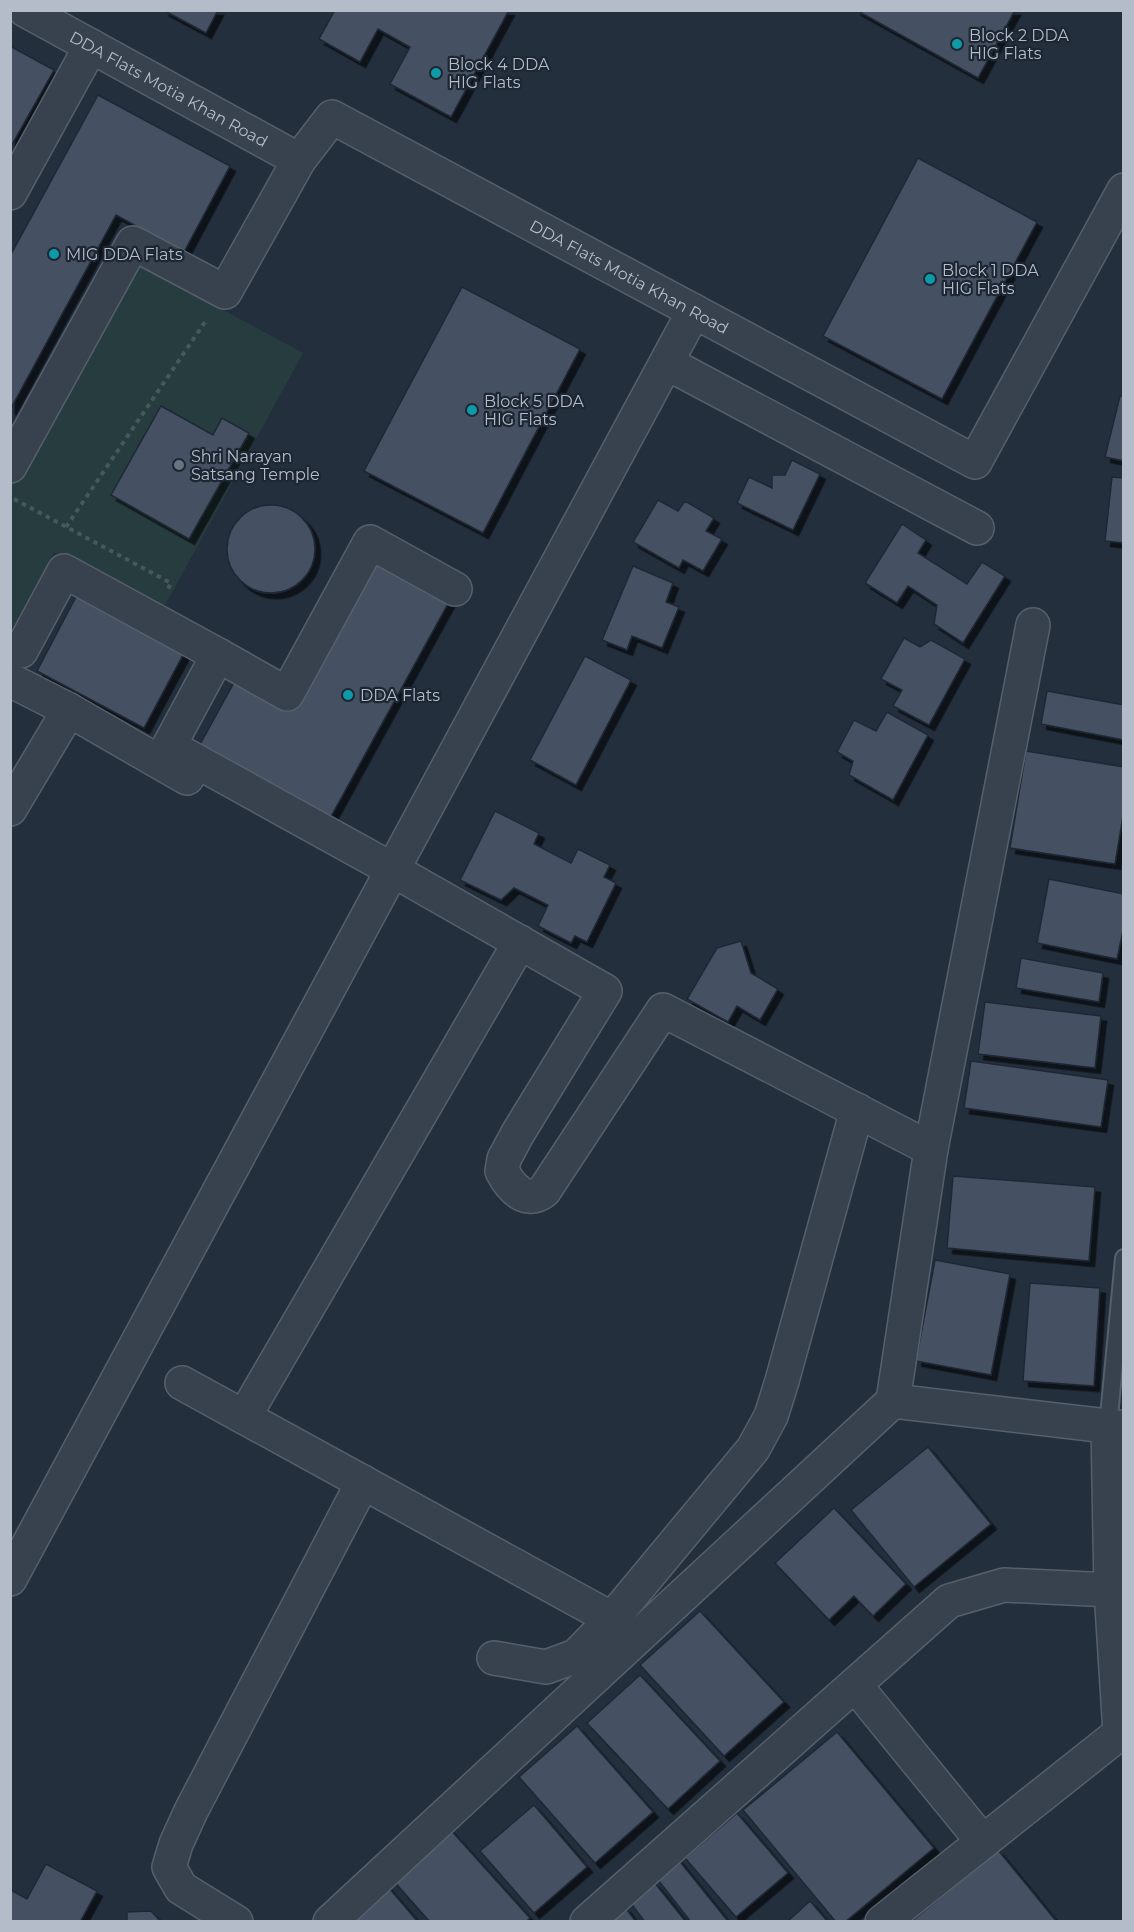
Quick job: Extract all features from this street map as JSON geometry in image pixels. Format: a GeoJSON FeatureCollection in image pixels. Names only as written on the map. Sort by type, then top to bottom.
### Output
{"type":"FeatureCollection","features":[{"type":"Feature","properties":{"kind":"street","name":"DDA Flats Motia Khan Road"},"geometry":{"type":"LineString","coordinates":[[25,10],[298,160],[332,117],[975,462],[1124,190]]}},
{"type":"Feature","properties":{"kind":"street"},"geometry":{"type":"LineString","coordinates":[[10,193],[91,46]]}},
{"type":"Feature","properties":{"kind":"street"},"geometry":{"type":"LineString","coordinates":[[10,466],[133,243],[220,299],[298,160]]}},
{"type":"Feature","properties":{"kind":"street"},"geometry":{"type":"LineString","coordinates":[[10,1579],[694,312]]}},
{"type":"Feature","properties":{"kind":"street"},"geometry":{"type":"LineString","coordinates":[[667,363],[977,528]]}},
{"type":"Feature","properties":{"kind":"street"},"geometry":{"type":"LineString","coordinates":[[267,824],[69,710],[16,665],[64,571],[287,694],[370,543],[455,589]]}},
{"type":"Feature","properties":{"kind":"street"},"geometry":{"type":"LineString","coordinates":[[330,1922],[893,1401],[931,1149],[1033,625]]}},
{"type":"Feature","properties":{"kind":"street"},"geometry":{"type":"LineString","coordinates":[[218,655],[169,746],[605,991],[504,1159],[502,1171],[511,1184],[525,1196],[537,1196],[544,1191],[663,1010],[931,1149]]}},
{"type":"Feature","properties":{"kind":"street"},"geometry":{"type":"LineString","coordinates":[[10,808],[69,710]]}},
{"type":"Feature","properties":{"kind":"street"},"geometry":{"type":"LineString","coordinates":[[244,1417],[520,942]]}},
{"type":"Feature","properties":{"kind":"street"},"geometry":{"type":"LineString","coordinates":[[494,1658],[546,1667],[576,1656],[612,1619],[753,1449],[771,1416],[857,1110]]}},
{"type":"Feature","properties":{"kind":"street"},"geometry":{"type":"LineString","coordinates":[[182,1383],[612,1619]]}},
{"type":"Feature","properties":{"kind":"street"},"geometry":{"type":"LineString","coordinates":[[882,1922],[1122,1733],[1111,1590],[1116,1428],[893,1401]]}},
{"type":"Feature","properties":{"kind":"street"},"geometry":{"type":"LineString","coordinates":[[236,1922],[181,1888],[168,1867],[191,1810],[363,1482]]}},
{"type":"Feature","properties":{"kind":"street"},"geometry":{"type":"LineString","coordinates":[[587,1922],[949,1601],[1004,1584],[1111,1590]]}},
{"type":"Feature","properties":{"kind":"street"},"geometry":{"type":"LineString","coordinates":[[855,1684],[983,1842]]}},
{"type":"Feature","properties":{"kind":"lane"},"geometry":{"type":"LineString","coordinates":[[1116,1428],[1124,1258]]}},
{"type":"Feature","properties":{"kind":"path"},"geometry":{"type":"LineString","coordinates":[[66,527],[220,299]]}},
{"type":"Feature","properties":{"kind":"path"},"geometry":{"type":"LineString","coordinates":[[10,498],[171,583],[167,591]]}},
{"type":"Feature","properties":{"kind":"green space"},"geometry":{"type":"Polygon","coordinates":[[[137,263],[303,353],[162,611],[54,552],[11,631],[11,475],[19,480],[137,263]]]}},
{"type":"Feature","properties":{"kind":"building"},"geometry":{"type":"Polygon","coordinates":[[[163,10],[218,10],[206,33],[163,10]]]}},
{"type":"Feature","properties":{"kind":"building","name":"Block 4 DDA HIG Flats"},"geometry":{"type":"Polygon","coordinates":[[[335,10],[509,10],[451,117],[390,84],[410,47],[378,29],[360,62],[319,39],[335,10]]]}},
{"type":"Feature","properties":{"kind":"building","name":"Block 2 DDA HIG Flats"},"geometry":{"type":"Polygon","coordinates":[[[856,10],[1015,10],[978,78],[856,10]]]}},
{"type":"Feature","properties":{"kind":"building"},"geometry":{"type":"Polygon","coordinates":[[[10,46],[54,70],[10,148],[10,46]]]}},
{"type":"Feature","properties":{"kind":"building","name":"MIG DDA Flats"},"geometry":{"type":"Polygon","coordinates":[[[98,95],[230,166],[184,252],[116,215],[10,410],[10,256],[98,95]]]}},
{"type":"Feature","properties":{"kind":"building","name":"Block 1 DDA HIG Flats"},"geometry":{"type":"Polygon","coordinates":[[[918,158],[1037,222],[942,399],[823,336],[918,158]]]}},
{"type":"Feature","properties":{"kind":"building","name":"Block 5 DDA HIG Flats"},"geometry":{"type":"Polygon","coordinates":[[[462,287],[580,349],[483,533],[364,471],[462,287]]]}},
{"type":"Feature","properties":{"kind":"building"},"geometry":{"type":"Polygon","coordinates":[[[1120,396],[1124,396],[1124,461],[1105,457],[1120,396]]]}},
{"type":"Feature","properties":{"kind":"building","name":"Shri Narayan Satsang Temple"},"geometry":{"type":"Polygon","coordinates":[[[161,406],[213,435],[222,418],[249,433],[189,539],[111,495],[161,406]]]}},
{"type":"Feature","properties":{"kind":"building"},"geometry":{"type":"Polygon","coordinates":[[[792,460],[820,474],[793,530],[737,503],[749,477],[772,488],[772,475],[785,475],[792,460]]]}},
{"type":"Feature","properties":{"kind":"building"},"geometry":{"type":"Polygon","coordinates":[[[1112,477],[1124,478],[1124,543],[1105,541],[1112,477]]]}},
{"type":"Feature","properties":{"kind":"building"},"geometry":{"type":"Polygon","coordinates":[[[658,500],[678,511],[685,501],[714,518],[706,531],[722,539],[703,571],[683,560],[679,568],[633,542],[658,500]]]}},
{"type":"Feature","properties":{"kind":"building"},"geometry":{"type":"Polygon","coordinates":[[[262,505],[280,505],[296,512],[308,524],[315,540],[315,558],[308,574],[296,586],[280,593],[262,593],[246,586],[234,574],[227,558],[227,540],[234,524],[246,512],[262,505]]]}},
{"type":"Feature","properties":{"kind":"building"},"geometry":{"type":"Polygon","coordinates":[[[902,524],[926,540],[918,553],[967,584],[982,562],[1005,576],[963,643],[934,624],[937,605],[908,586],[897,603],[865,583],[902,524]]]}},
{"type":"Feature","properties":{"kind":"building","name":"DDA Flats"},"geometry":{"type":"Polygon","coordinates":[[[374,559],[450,600],[328,822],[197,750],[236,679],[291,710],[374,559]]]}},
{"type":"Feature","properties":{"kind":"building"},"geometry":{"type":"Polygon","coordinates":[[[633,566],[673,583],[666,602],[679,607],[662,648],[632,636],[627,650],[602,640],[633,566]]]}},
{"type":"Feature","properties":{"kind":"building"},"geometry":{"type":"Polygon","coordinates":[[[77,595],[184,653],[144,728],[37,671],[77,595]]]}},
{"type":"Feature","properties":{"kind":"building"},"geometry":{"type":"Polygon","coordinates":[[[904,638],[920,647],[931,640],[965,659],[929,725],[893,706],[902,690],[881,679],[904,638]]]}},
{"type":"Feature","properties":{"kind":"building"},"geometry":{"type":"Polygon","coordinates":[[[585,656],[631,680],[576,785],[530,760],[585,656]]]}},
{"type":"Feature","properties":{"kind":"building"},"geometry":{"type":"Polygon","coordinates":[[[1047,691],[1124,705],[1124,740],[1041,724],[1047,691]]]}},
{"type":"Feature","properties":{"kind":"building"},"geometry":{"type":"Polygon","coordinates":[[[887,712],[928,735],[893,800],[849,775],[853,761],[837,752],[854,720],[876,731],[887,712]]]}},
{"type":"Feature","properties":{"kind":"building"},"geometry":{"type":"Polygon","coordinates":[[[1026,751],[1124,767],[1124,810],[1115,864],[1010,848],[1026,751]]]}},
{"type":"Feature","properties":{"kind":"building"},"geometry":{"type":"Polygon","coordinates":[[[495,811],[539,833],[534,844],[571,863],[578,849],[610,865],[604,877],[616,883],[587,942],[575,936],[571,943],[538,926],[548,905],[514,888],[501,900],[460,880],[495,811]]]}},
{"type":"Feature","properties":{"kind":"building"},"geometry":{"type":"Polygon","coordinates":[[[1049,879],[1124,894],[1124,926],[1117,959],[1037,943],[1049,879]]]}},
{"type":"Feature","properties":{"kind":"building"},"geometry":{"type":"Polygon","coordinates":[[[741,941],[751,973],[778,989],[760,1020],[737,1006],[728,1022],[687,999],[717,948],[741,941]]]}},
{"type":"Feature","properties":{"kind":"building"},"geometry":{"type":"Polygon","coordinates":[[[1021,958],[1103,973],[1099,1002],[1016,988],[1021,958]]]}},
{"type":"Feature","properties":{"kind":"building"},"geometry":{"type":"Polygon","coordinates":[[[985,1002],[1101,1016],[1095,1068],[978,1054],[985,1002]]]}},
{"type":"Feature","properties":{"kind":"building"},"geometry":{"type":"Polygon","coordinates":[[[971,1061],[1108,1080],[1101,1127],[964,1108],[971,1061]]]}},
{"type":"Feature","properties":{"kind":"building"},"geometry":{"type":"Polygon","coordinates":[[[953,1176],[1095,1187],[1089,1261],[947,1248],[953,1176]]]}},
{"type":"Feature","properties":{"kind":"building"},"geometry":{"type":"Polygon","coordinates":[[[935,1260],[1010,1274],[991,1375],[916,1361],[935,1260]]]}},
{"type":"Feature","properties":{"kind":"building"},"geometry":{"type":"Polygon","coordinates":[[[1030,1283],[1100,1288],[1094,1386],[1023,1381],[1030,1283]]]}},
{"type":"Feature","properties":{"kind":"building"},"geometry":{"type":"Polygon","coordinates":[[[928,1447],[991,1524],[914,1587],[851,1510],[928,1447]]]}},
{"type":"Feature","properties":{"kind":"building"},"geometry":{"type":"Polygon","coordinates":[[[834,1508],[906,1584],[873,1616],[854,1596],[829,1620],[775,1563],[834,1508]]]}},
{"type":"Feature","properties":{"kind":"building"},"geometry":{"type":"Polygon","coordinates":[[[700,1611],[784,1702],[724,1756],[640,1665],[700,1611]]]}},
{"type":"Feature","properties":{"kind":"building"},"geometry":{"type":"Polygon","coordinates":[[[640,1675],[720,1761],[668,1809],[587,1723],[640,1675]]]}},
{"type":"Feature","properties":{"kind":"building"},"geometry":{"type":"Polygon","coordinates":[[[577,1726],[653,1812],[595,1863],[519,1777],[577,1726]]]}},
{"type":"Feature","properties":{"kind":"building"},"geometry":{"type":"Polygon","coordinates":[[[837,1732],[934,1848],[845,1922],[836,1922],[743,1810],[837,1732]]]}},
{"type":"Feature","properties":{"kind":"building"},"geometry":{"type":"Polygon","coordinates":[[[534,1805],[587,1867],[534,1913],[480,1851],[534,1805]]]}},
{"type":"Feature","properties":{"kind":"building"},"geometry":{"type":"Polygon","coordinates":[[[737,1813],[788,1873],[736,1917],[685,1858],[737,1813]]]}},
{"type":"Feature","properties":{"kind":"building"},"geometry":{"type":"Polygon","coordinates":[[[448,1827],[530,1918],[526,1922],[430,1922],[391,1878],[448,1827]]]}},
{"type":"Feature","properties":{"kind":"building"},"geometry":{"type":"Polygon","coordinates":[[[998,1850],[1057,1922],[911,1922],[998,1850]]]}},
{"type":"Feature","properties":{"kind":"building"},"geometry":{"type":"Polygon","coordinates":[[[677,1858],[727,1920],[726,1922],[691,1922],[655,1876],[677,1858]]]}},
{"type":"Feature","properties":{"kind":"building"},"geometry":{"type":"Polygon","coordinates":[[[46,1864],[97,1891],[80,1922],[10,1922],[11,1890],[27,1899],[46,1864]]]}},
{"type":"Feature","properties":{"kind":"building"},"geometry":{"type":"Polygon","coordinates":[[[383,1881],[418,1922],[335,1922],[383,1881]]]}},
{"type":"Feature","properties":{"kind":"building"},"geometry":{"type":"Polygon","coordinates":[[[654,1882],[686,1922],[645,1922],[630,1902],[654,1882]]]}},
{"type":"Feature","properties":{"kind":"building"},"geometry":{"type":"Polygon","coordinates":[[[810,1901],[828,1922],[787,1922],[810,1901]]]}},
{"type":"Feature","properties":{"kind":"building"},"geometry":{"type":"Polygon","coordinates":[[[625,1907],[636,1922],[605,1922],[625,1907]]]}},
{"type":"Feature","properties":{"kind":"building"},"geometry":{"type":"Polygon","coordinates":[[[151,1911],[161,1922],[127,1922],[127,1912],[151,1911]]]}},
{"type":"Feature","properties":{"kind":"place","name":"Block 2 DDA HIG Flats"},"geometry":{"type":"Point","coordinates":[957,44]}},
{"type":"Feature","properties":{"kind":"place","name":"Block 4 DDA HIG Flats"},"geometry":{"type":"Point","coordinates":[436,73]}},
{"type":"Feature","properties":{"kind":"place","name":"MIG DDA Flats"},"geometry":{"type":"Point","coordinates":[54,254]}},
{"type":"Feature","properties":{"kind":"place","name":"Block 1 DDA HIG Flats"},"geometry":{"type":"Point","coordinates":[930,279]}},
{"type":"Feature","properties":{"kind":"place","name":"Block 5 DDA HIG Flats"},"geometry":{"type":"Point","coordinates":[472,410]}},
{"type":"Feature","properties":{"kind":"place","name":"Shri Narayan Satsang Temple"},"geometry":{"type":"Point","coordinates":[179,465]}},
{"type":"Feature","properties":{"kind":"place","name":"DDA Flats"},"geometry":{"type":"Point","coordinates":[348,695]}}]}
